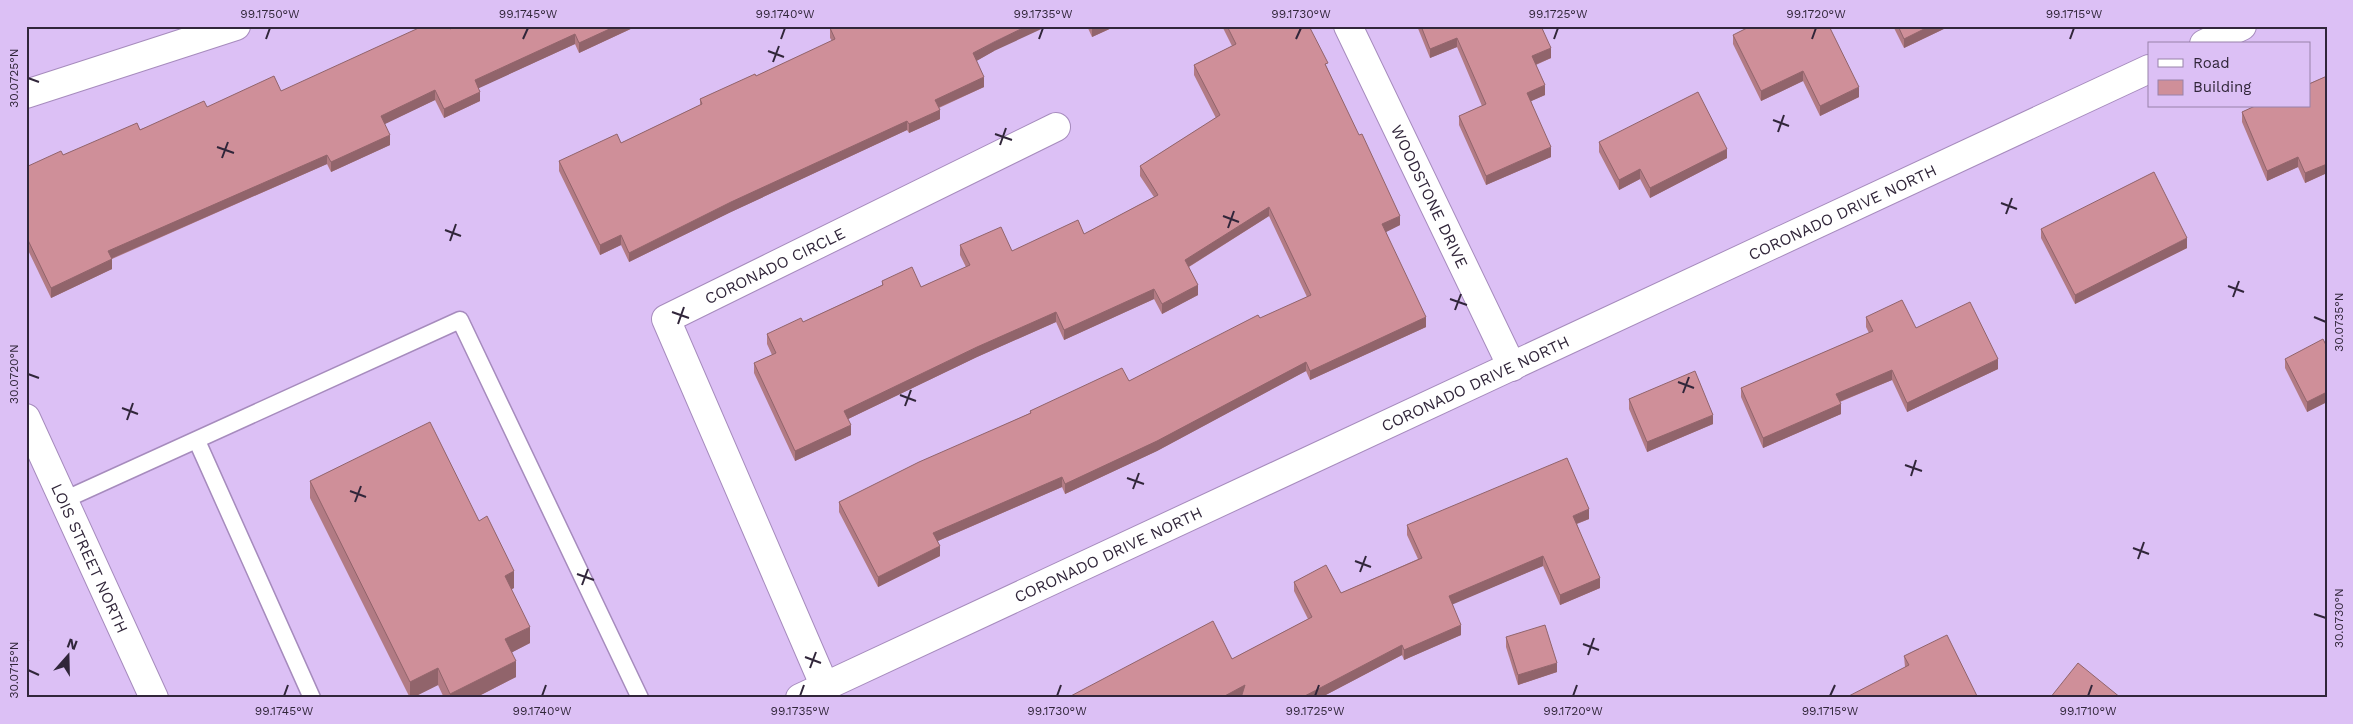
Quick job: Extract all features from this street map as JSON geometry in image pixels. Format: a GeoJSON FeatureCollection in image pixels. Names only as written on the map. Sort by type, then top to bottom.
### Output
{"type":"FeatureCollection","features":[{"type":"Feature","properties":{"kind":"street"},"geometry":{"type":"LineString","coordinates":[[26,94],[236,26]]}},
{"type":"Feature","properties":{"kind":"street","name":"WOODSTONE DRIVE"},"geometry":{"type":"LineString","coordinates":[[1348,26],[1512,367]]}},
{"type":"Feature","properties":{"kind":"street"},"geometry":{"type":"LineString","coordinates":[[2208,42],[2242,26]]}},
{"type":"Feature","properties":{"kind":"street","name":"CORONADO DRIVE NORTH"},"geometry":{"type":"LineString","coordinates":[[800,698],[2148,70]]}},
{"type":"Feature","properties":{"kind":"street","name":"CORONADO CIRCLE"},"geometry":{"type":"LineString","coordinates":[[825,687],[666,319],[1056,127]]}},
{"type":"Feature","properties":{"kind":"street","name":"LOIS STREET NORTH"},"geometry":{"type":"LineString","coordinates":[[26,418],[154,698]]}},
{"type":"Feature","properties":{"kind":"lane"},"geometry":{"type":"LineString","coordinates":[[64,500],[460,320],[640,698]]}},
{"type":"Feature","properties":{"kind":"lane"},"geometry":{"type":"LineString","coordinates":[[197,441],[312,698]]}},
{"type":"Feature","properties":{"kind":"building"},"geometry":{"type":"Polygon","coordinates":[[[423,26],[449,26],[450,29],[456,26],[616,26],[579,43],[575,34],[475,80],[480,92],[444,109],[435,90],[381,116],[390,135],[331,162],[327,155],[108,251],[112,259],[51,288],[26,236],[26,167],[61,151],[63,155],[137,123],[140,130],[204,101],[207,107],[274,76],[281,91],[423,26]]]}},
{"type":"Feature","properties":{"kind":"building"},"geometry":{"type":"Polygon","coordinates":[[[835,26],[1027,26],[973,53],[984,77],[935,100],[940,110],[909,124],[907,121],[731,202],[629,253],[621,235],[600,245],[559,161],[617,134],[621,143],[702,104],[700,99],[755,74],[756,76],[835,39],[830,28],[835,26]]]}},
{"type":"Feature","properties":{"kind":"building"},"geometry":{"type":"Polygon","coordinates":[[[1227,26],[1309,26],[1328,63],[1325,64],[1359,135],[1362,134],[1400,216],[1382,224],[1426,317],[1310,371],[1306,362],[1157,441],[1065,484],[1062,477],[933,533],[940,546],[878,577],[839,502],[919,462],[1031,413],[1030,411],[1122,368],[1129,381],[1258,315],[1260,318],[1311,295],[1269,207],[1185,260],[1198,285],[1162,304],[1154,289],[1064,330],[1056,312],[977,347],[844,411],[851,425],[795,451],[754,363],[776,353],[767,334],[801,318],[803,322],[883,285],[882,281],[912,267],[921,287],[970,265],[960,245],[1001,227],[1012,251],[1078,220],[1084,234],[1158,195],[1140,166],[1220,115],[1194,65],[1236,44],[1227,26]]]}},
{"type":"Feature","properties":{"kind":"building"},"geometry":{"type":"Polygon","coordinates":[[[1421,26],[1541,26],[1551,48],[1532,56],[1545,85],[1527,93],[1551,147],[1486,176],[1459,116],[1486,104],[1457,38],[1430,49],[1421,26]]]}},
{"type":"Feature","properties":{"kind":"building"},"geometry":{"type":"Polygon","coordinates":[[[1751,26],[1829,26],[1859,87],[1820,106],[1803,71],[1761,91],[1733,35],[1751,26]]]}},
{"type":"Feature","properties":{"kind":"building"},"geometry":{"type":"Polygon","coordinates":[[[1898,26],[1930,26],[1904,39],[1898,26]]]}},
{"type":"Feature","properties":{"kind":"building"},"geometry":{"type":"Polygon","coordinates":[[[2327,76],[2327,164],[2305,173],[2298,157],[2267,171],[2242,112],[2251,108],[2310,108],[2310,84],[2327,76]]]}},
{"type":"Feature","properties":{"kind":"building"},"geometry":{"type":"Polygon","coordinates":[[[1698,92],[1727,149],[1650,188],[1640,169],[1619,180],[1599,142],[1698,92]]]}},
{"type":"Feature","properties":{"kind":"building"},"geometry":{"type":"Polygon","coordinates":[[[2154,172],[2187,238],[2075,295],[2041,229],[2154,172]]]}},
{"type":"Feature","properties":{"kind":"building"},"geometry":{"type":"Polygon","coordinates":[[[1902,300],[1916,328],[1970,302],[1998,359],[1907,403],[1892,370],[1836,394],[1841,404],[1763,438],[1741,388],[1873,331],[1866,317],[1902,300]]]}},
{"type":"Feature","properties":{"kind":"building"},"geometry":{"type":"Polygon","coordinates":[[[2323,339],[2327,347],[2327,392],[2307,402],[2285,359],[2323,339]]]}},
{"type":"Feature","properties":{"kind":"building"},"geometry":{"type":"Polygon","coordinates":[[[1695,371],[1713,415],[1647,442],[1629,399],[1695,371]]]}},
{"type":"Feature","properties":{"kind":"building"},"geometry":{"type":"Polygon","coordinates":[[[430,422],[479,521],[487,516],[514,571],[505,576],[530,627],[505,639],[516,661],[450,694],[438,668],[410,682],[310,481],[430,422]]]}},
{"type":"Feature","properties":{"kind":"building"},"geometry":{"type":"Polygon","coordinates":[[[1567,458],[1589,509],[1573,516],[1600,578],[1560,595],[1543,556],[1449,596],[1461,625],[1404,650],[1402,645],[1301,698],[1241,698],[1245,685],[1221,698],[1067,698],[1213,621],[1232,659],[1312,617],[1294,582],[1326,565],[1341,593],[1422,558],[1407,525],[1567,458]]]}},
{"type":"Feature","properties":{"kind":"building"},"geometry":{"type":"Polygon","coordinates":[[[1545,625],[1557,663],[1518,675],[1506,637],[1545,625]]]}},
{"type":"Feature","properties":{"kind":"building"},"geometry":{"type":"Polygon","coordinates":[[[1947,635],[1978,698],[1845,698],[1909,665],[1904,656],[1947,635]]]}},
{"type":"Feature","properties":{"kind":"building"},"geometry":{"type":"Polygon","coordinates":[[[2078,663],[2121,698],[2050,698],[2078,663]]]}}]}
